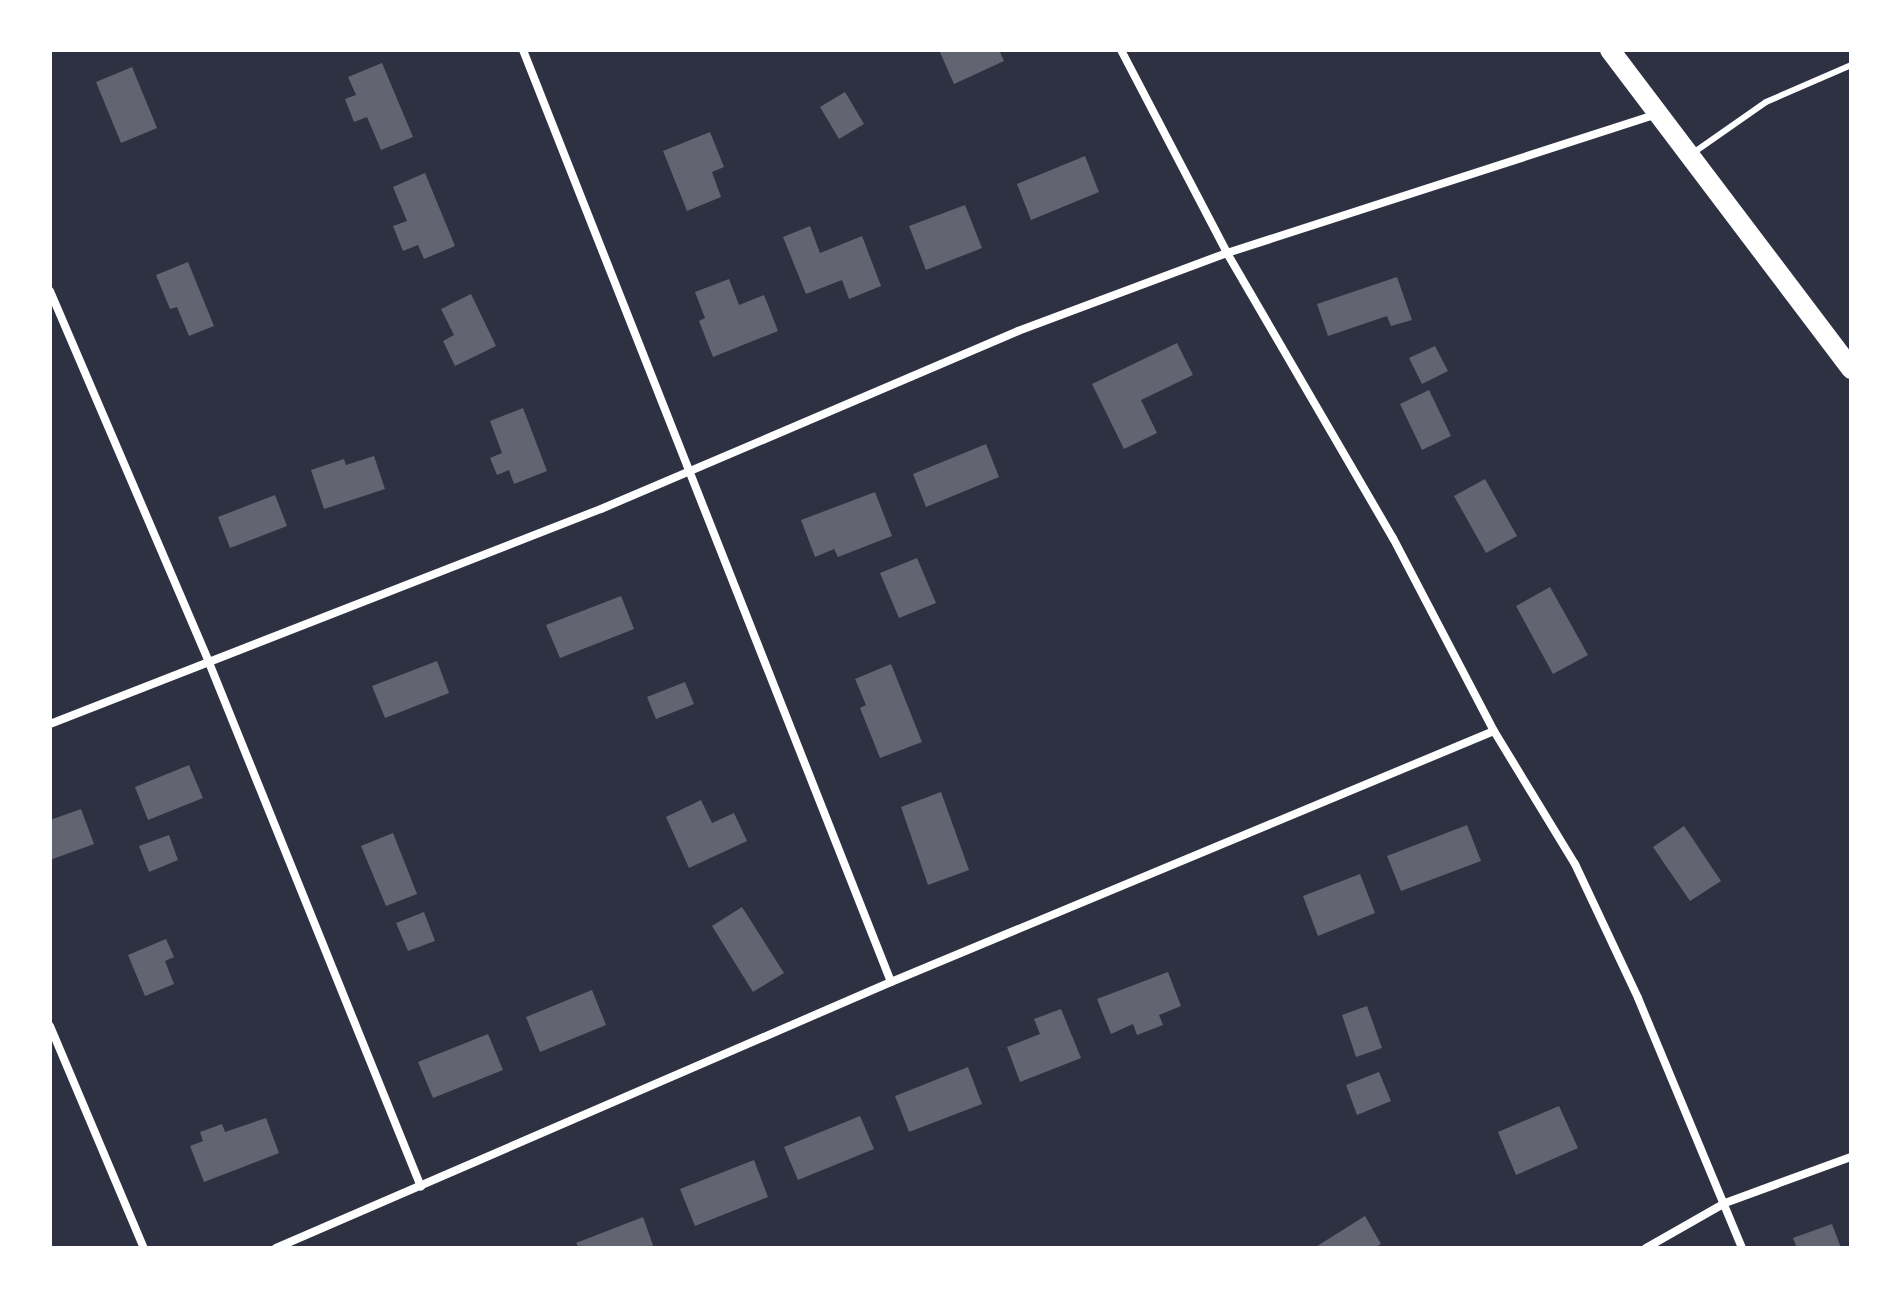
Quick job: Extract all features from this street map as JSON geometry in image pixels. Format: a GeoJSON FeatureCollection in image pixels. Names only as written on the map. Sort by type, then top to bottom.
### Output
{"type":"FeatureCollection","features":[{"type":"Feature","properties":{"kind":"main road"},"geometry":{"type":"LineString","coordinates":[[1610,50],[1851,369]]}},
{"type":"Feature","properties":{"kind":"street"},"geometry":{"type":"LineString","coordinates":[[523,50],[891,982]]}},
{"type":"Feature","properties":{"kind":"street"},"geometry":{"type":"LineString","coordinates":[[1121,50],[1227,253],[1393,538],[1494,731],[1575,864],[1638,998],[1742,1248]]}},
{"type":"Feature","properties":{"kind":"street"},"geometry":{"type":"LineString","coordinates":[[50,724],[601,509],[1018,331],[1227,253],[1659,114]]}},
{"type":"Feature","properties":{"kind":"street"},"geometry":{"type":"LineString","coordinates":[[50,291],[208,660],[421,1187]]}},
{"type":"Feature","properties":{"kind":"street"},"geometry":{"type":"LineString","coordinates":[[276,1248],[891,982],[1494,731]]}},
{"type":"Feature","properties":{"kind":"street"},"geometry":{"type":"LineString","coordinates":[[50,1026],[144,1248]]}},
{"type":"Feature","properties":{"kind":"street"},"geometry":{"type":"LineString","coordinates":[[1646,1248],[1725,1203],[1851,1157]]}},
{"type":"Feature","properties":{"kind":"lane"},"geometry":{"type":"LineString","coordinates":[[1690,155],[1766,102],[1851,65]]}},
{"type":"Feature","properties":{"kind":"building"},"geometry":{"type":"Polygon","coordinates":[[[939,50],[999,50],[1004,61],[954,84],[939,50]]]}},
{"type":"Feature","properties":{"kind":"building"},"geometry":{"type":"Polygon","coordinates":[[[382,63],[413,137],[381,150],[367,117],[354,122],[345,99],[356,95],[348,77],[382,63]]]}},
{"type":"Feature","properties":{"kind":"building"},"geometry":{"type":"Polygon","coordinates":[[[132,67],[157,128],[121,143],[96,82],[132,67]]]}},
{"type":"Feature","properties":{"kind":"building"},"geometry":{"type":"Polygon","coordinates":[[[845,92],[864,124],[839,139],[820,107],[845,92]]]}},
{"type":"Feature","properties":{"kind":"building"},"geometry":{"type":"Polygon","coordinates":[[[710,132],[724,167],[712,172],[721,197],[687,211],[663,151],[710,132]]]}},
{"type":"Feature","properties":{"kind":"building"},"geometry":{"type":"Polygon","coordinates":[[[1085,156],[1099,192],[1031,220],[1017,184],[1085,156]]]}},
{"type":"Feature","properties":{"kind":"building"},"geometry":{"type":"Polygon","coordinates":[[[425,173],[455,246],[424,259],[418,245],[403,251],[393,226],[407,221],[393,187],[425,173]]]}},
{"type":"Feature","properties":{"kind":"building"},"geometry":{"type":"Polygon","coordinates":[[[965,205],[982,248],[926,270],[909,226],[965,205]]]}},
{"type":"Feature","properties":{"kind":"building"},"geometry":{"type":"Polygon","coordinates":[[[810,226],[820,253],[862,236],[881,286],[849,299],[842,280],[806,294],[783,237],[810,226]]]}},
{"type":"Feature","properties":{"kind":"building"},"geometry":{"type":"Polygon","coordinates":[[[188,262],[214,326],[189,336],[177,307],[170,309],[156,275],[188,262]]]}},
{"type":"Feature","properties":{"kind":"building"},"geometry":{"type":"Polygon","coordinates":[[[1397,277],[1412,320],[1391,326],[1387,316],[1328,336],[1317,304],[1397,277]]]}},
{"type":"Feature","properties":{"kind":"building"},"geometry":{"type":"Polygon","coordinates":[[[729,279],[739,305],[764,295],[778,331],[713,357],[699,321],[705,318],[695,292],[729,279]]]}},
{"type":"Feature","properties":{"kind":"building"},"geometry":{"type":"Polygon","coordinates":[[[471,294],[496,346],[455,366],[443,341],[454,335],[441,309],[471,294]]]}},
{"type":"Feature","properties":{"kind":"building"},"geometry":{"type":"Polygon","coordinates":[[[1177,343],[1193,375],[1141,400],[1157,433],[1124,449],[1092,384],[1177,343]]]}},
{"type":"Feature","properties":{"kind":"building"},"geometry":{"type":"Polygon","coordinates":[[[1435,346],[1448,371],[1422,384],[1409,358],[1435,346]]]}},
{"type":"Feature","properties":{"kind":"building"},"geometry":{"type":"Polygon","coordinates":[[[1429,390],[1451,436],[1422,450],[1400,404],[1429,390]]]}},
{"type":"Feature","properties":{"kind":"building"},"geometry":{"type":"Polygon","coordinates":[[[523,408],[547,471],[514,484],[509,470],[497,475],[490,458],[502,453],[490,421],[523,408]]]}},
{"type":"Feature","properties":{"kind":"building"},"geometry":{"type":"Polygon","coordinates":[[[986,444],[999,477],[926,507],[913,474],[986,444]]]}},
{"type":"Feature","properties":{"kind":"building"},"geometry":{"type":"Polygon","coordinates":[[[374,456],[385,489],[324,509],[311,470],[344,459],[346,465],[374,456]]]}},
{"type":"Feature","properties":{"kind":"building"},"geometry":{"type":"Polygon","coordinates":[[[1485,479],[1517,536],[1486,553],[1454,496],[1485,479]]]}},
{"type":"Feature","properties":{"kind":"building"},"geometry":{"type":"Polygon","coordinates":[[[875,492],[892,536],[838,557],[834,549],[815,557],[801,520],[875,492]]]}},
{"type":"Feature","properties":{"kind":"building"},"geometry":{"type":"Polygon","coordinates":[[[275,495],[287,526],[230,548],[218,517],[275,495]]]}},
{"type":"Feature","properties":{"kind":"building"},"geometry":{"type":"Polygon","coordinates":[[[917,558],[936,603],[899,618],[880,573],[917,558]]]}},
{"type":"Feature","properties":{"kind":"building"},"geometry":{"type":"Polygon","coordinates":[[[1550,587],[1588,655],[1553,674],[1516,606],[1550,587]]]}},
{"type":"Feature","properties":{"kind":"building"},"geometry":{"type":"Polygon","coordinates":[[[621,596],[634,629],[560,658],[546,625],[621,596]]]}},
{"type":"Feature","properties":{"kind":"building"},"geometry":{"type":"Polygon","coordinates":[[[437,661],[449,693],[385,718],[372,686],[437,661]]]}},
{"type":"Feature","properties":{"kind":"building"},"geometry":{"type":"Polygon","coordinates":[[[891,664],[922,742],[880,758],[860,708],[866,705],[855,679],[891,664]]]}},
{"type":"Feature","properties":{"kind":"building"},"geometry":{"type":"Polygon","coordinates":[[[685,682],[694,704],[656,719],[647,697],[685,682]]]}},
{"type":"Feature","properties":{"kind":"building"},"geometry":{"type":"Polygon","coordinates":[[[189,765],[203,798],[148,820],[135,787],[189,765]]]}},
{"type":"Feature","properties":{"kind":"building"},"geometry":{"type":"Polygon","coordinates":[[[941,792],[969,870],[928,885],[901,807],[941,792]]]}},
{"type":"Feature","properties":{"kind":"building"},"geometry":{"type":"Polygon","coordinates":[[[701,800],[712,823],[734,813],[747,841],[689,868],[666,817],[701,800]]]}},
{"type":"Feature","properties":{"kind":"building"},"geometry":{"type":"Polygon","coordinates":[[[81,809],[94,844],[50,860],[50,820],[81,809]]]}},
{"type":"Feature","properties":{"kind":"building"},"geometry":{"type":"Polygon","coordinates":[[[1467,825],[1481,861],[1401,891],[1387,856],[1467,825]]]}},
{"type":"Feature","properties":{"kind":"building"},"geometry":{"type":"Polygon","coordinates":[[[1684,826],[1721,881],[1690,901],[1653,847],[1684,826]]]}},
{"type":"Feature","properties":{"kind":"building"},"geometry":{"type":"Polygon","coordinates":[[[393,833],[417,894],[386,906],[361,846],[393,833]]]}},
{"type":"Feature","properties":{"kind":"building"},"geometry":{"type":"Polygon","coordinates":[[[169,835],[178,860],[149,872],[139,846],[169,835]]]}},
{"type":"Feature","properties":{"kind":"building"},"geometry":{"type":"Polygon","coordinates":[[[1360,874],[1375,913],[1318,936],[1303,896],[1360,874]]]}},
{"type":"Feature","properties":{"kind":"building"},"geometry":{"type":"Polygon","coordinates":[[[742,907],[784,973],[753,992],[712,926],[742,907]]]}},
{"type":"Feature","properties":{"kind":"building"},"geometry":{"type":"Polygon","coordinates":[[[424,912],[435,941],[408,951],[396,923],[424,912]]]}},
{"type":"Feature","properties":{"kind":"building"},"geometry":{"type":"Polygon","coordinates":[[[166,939],[174,957],[165,961],[174,984],[145,996],[128,955],[166,939]]]}},
{"type":"Feature","properties":{"kind":"building"},"geometry":{"type":"Polygon","coordinates":[[[1168,972],[1181,1006],[1159,1015],[1163,1025],[1137,1035],[1133,1024],[1111,1034],[1097,999],[1168,972]]]}},
{"type":"Feature","properties":{"kind":"building"},"geometry":{"type":"Polygon","coordinates":[[[592,990],[606,1025],[540,1052],[526,1017],[592,990]]]}},
{"type":"Feature","properties":{"kind":"building"},"geometry":{"type":"Polygon","coordinates":[[[1367,1006],[1382,1048],[1356,1057],[1342,1015],[1367,1006]]]}},
{"type":"Feature","properties":{"kind":"building"},"geometry":{"type":"Polygon","coordinates":[[[1061,1009],[1081,1058],[1020,1082],[1007,1047],[1040,1034],[1034,1019],[1061,1009]]]}},
{"type":"Feature","properties":{"kind":"building"},"geometry":{"type":"Polygon","coordinates":[[[488,1034],[503,1070],[433,1098],[418,1062],[488,1034]]]}},
{"type":"Feature","properties":{"kind":"building"},"geometry":{"type":"Polygon","coordinates":[[[968,1067],[982,1104],[909,1132],[895,1096],[968,1067]]]}},
{"type":"Feature","properties":{"kind":"building"},"geometry":{"type":"Polygon","coordinates":[[[1379,1072],[1391,1101],[1357,1115],[1346,1085],[1379,1072]]]}},
{"type":"Feature","properties":{"kind":"building"},"geometry":{"type":"Polygon","coordinates":[[[1559,1106],[1578,1148],[1516,1175],[1498,1132],[1559,1106]]]}},
{"type":"Feature","properties":{"kind":"building"},"geometry":{"type":"Polygon","coordinates":[[[860,1116],[874,1149],[798,1180],[784,1147],[860,1116]]]}},
{"type":"Feature","properties":{"kind":"building"},"geometry":{"type":"Polygon","coordinates":[[[266,1118],[279,1153],[204,1182],[190,1146],[203,1141],[200,1132],[222,1124],[225,1132],[266,1118]]]}},
{"type":"Feature","properties":{"kind":"building"},"geometry":{"type":"Polygon","coordinates":[[[754,1160],[768,1197],[695,1226],[680,1189],[754,1160]]]}},
{"type":"Feature","properties":{"kind":"building"},"geometry":{"type":"Polygon","coordinates":[[[1365,1216],[1381,1244],[1374,1248],[1314,1248],[1365,1216]]]}},
{"type":"Feature","properties":{"kind":"building"},"geometry":{"type":"Polygon","coordinates":[[[643,1217],[654,1248],[579,1248],[576,1243],[643,1217]]]}},
{"type":"Feature","properties":{"kind":"building"},"geometry":{"type":"Polygon","coordinates":[[[1832,1224],[1841,1248],[1797,1248],[1793,1238],[1832,1224]]]}}]}
